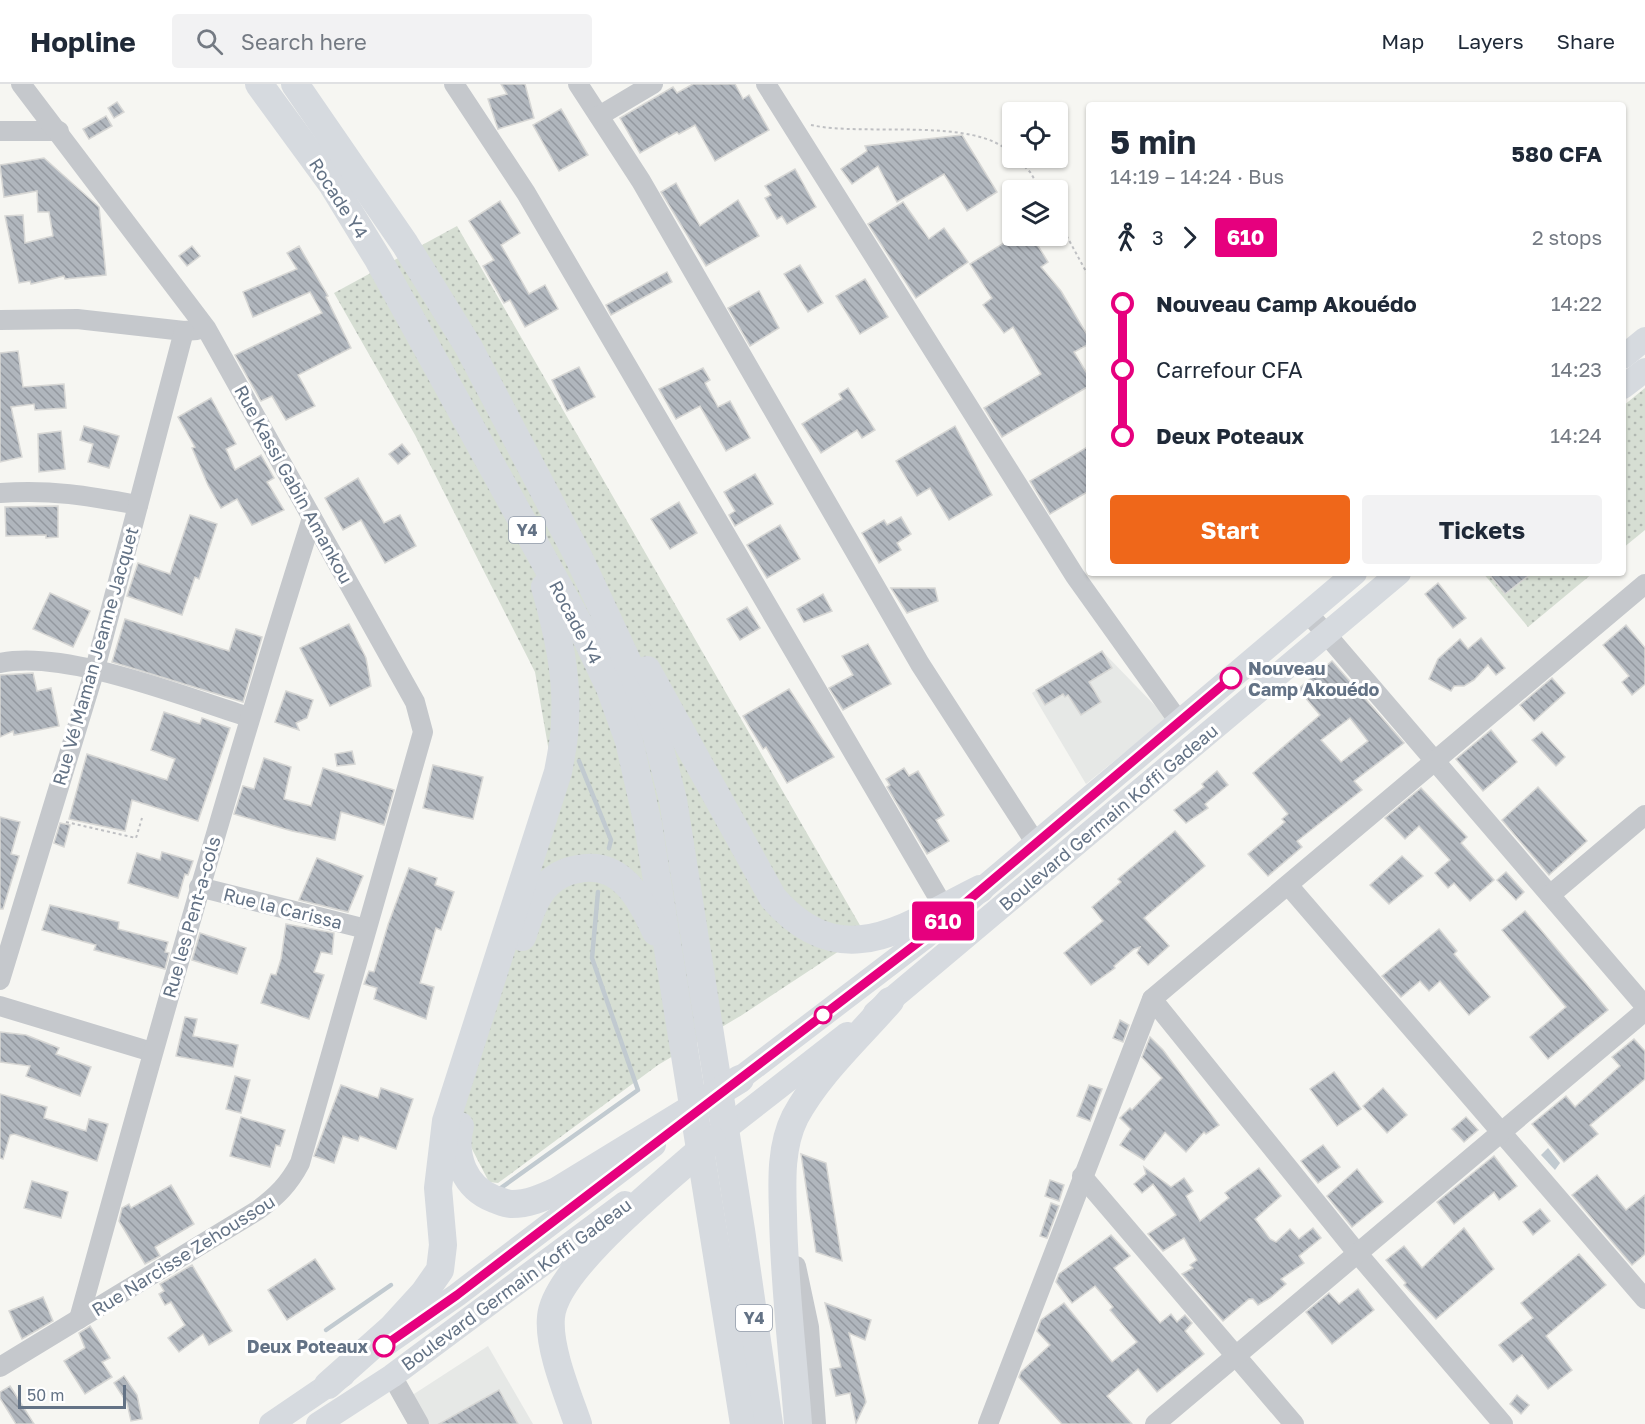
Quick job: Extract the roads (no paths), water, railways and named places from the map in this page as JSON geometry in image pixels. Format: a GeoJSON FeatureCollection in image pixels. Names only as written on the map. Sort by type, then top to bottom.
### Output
{"type":"FeatureCollection","features":[{"type":"Feature","properties":{"kind":"highway","name":"Rocade Y4"},"geometry":{"type":"LineString","coordinates":[[259,84],[332,184],[378,259],[585,635],[610,688],[629,741],[648,824],[744,1424]]}},
{"type":"Feature","properties":{"kind":"highway","name":"Rocade Y4"},"geometry":{"type":"LineString","coordinates":[[295,84],[405,244],[468,346],[578,556],[635,678],[656,734],[673,800],[738,1213],[768,1424]]}},
{"type":"Feature","properties":{"kind":"highway"},"geometry":{"type":"LineString","coordinates":[[328,1385],[392,1328],[424,1293],[440,1270],[442,1245],[438,1188],[446,1121],[558,772],[566,720],[557,630],[540,571],[514,506]]}},
{"type":"Feature","properties":{"kind":"highway"},"geometry":{"type":"LineString","coordinates":[[578,556],[668,708],[755,870],[787,914],[812,932],[838,940],[862,939],[891,933],[946,911],[980,889]]}},
{"type":"Feature","properties":{"kind":"highway"},"geometry":{"type":"LineString","coordinates":[[674,981],[642,901],[624,879],[603,868],[584,867],[565,872],[545,886],[531,910],[459,1132],[458,1161],[472,1185],[487,1196],[510,1205],[536,1201],[557,1191],[740,1079]]}},
{"type":"Feature","properties":{"kind":"highway"},"geometry":{"type":"LineString","coordinates":[[798,1424],[783,1263],[782,1172],[786,1145],[794,1119],[811,1091],[890,1001]]}},
{"type":"Feature","properties":{"kind":"highway"},"geometry":{"type":"LineString","coordinates":[[578,1424],[553,1343],[550,1320],[552,1303],[560,1288],[586,1255],[712,1140]]}},
{"type":"Feature","properties":{"kind":"main road"},"geometry":{"type":"LineString","coordinates":[[1626,355],[1645,339]]}},
{"type":"Feature","properties":{"kind":"main road"},"geometry":{"type":"LineString","coordinates":[[1626,385],[1645,370]]}},
{"type":"Feature","properties":{"kind":"main road","name":"Boulevard Germain Koffi Gadeau"},"geometry":{"type":"LineString","coordinates":[[980,889],[1180,723],[1351,576]]}},
{"type":"Feature","properties":{"kind":"main road","name":"Boulevard Germain Koffi Gadeau"},"geometry":{"type":"LineString","coordinates":[[318,1424],[392,1376],[712,1140],[890,1001],[1395,576]]}},
{"type":"Feature","properties":{"kind":"main road","name":"Boulevard Germain Koffi Gadeau"},"geometry":{"type":"LineString","coordinates":[[271,1424],[457,1295],[767,1058],[946,911]]}},
{"type":"Feature","properties":{"kind":"street","name":"Rue Kassi Gabin Amankou"},"geometry":{"type":"LineString","coordinates":[[21,84],[59,131],[206,328],[415,702],[423,732],[420,750],[366,929]]}},
{"type":"Feature","properties":{"kind":"street"},"geometry":{"type":"LineString","coordinates":[[454,84],[526,194],[946,911]]}},
{"type":"Feature","properties":{"kind":"street"},"geometry":{"type":"LineString","coordinates":[[578,84],[642,181],[920,664],[1035,842]]}},
{"type":"Feature","properties":{"kind":"street"},"geometry":{"type":"LineString","coordinates":[[599,116],[653,84]]}},
{"type":"Feature","properties":{"kind":"street"},"geometry":{"type":"LineString","coordinates":[[766,84],[1075,576],[1180,723]]}},
{"type":"Feature","properties":{"kind":"street"},"geometry":{"type":"LineString","coordinates":[[0,131],[59,131]]}},
{"type":"Feature","properties":{"kind":"street"},"geometry":{"type":"LineString","coordinates":[[0,320],[77,319],[184,331],[206,328]]}},
{"type":"Feature","properties":{"kind":"street","name":"Rue Vé Maman Jeanne Jacquet"},"geometry":{"type":"LineString","coordinates":[[0,980],[95,669],[184,331]]}},
{"type":"Feature","properties":{"kind":"street"},"geometry":{"type":"LineString","coordinates":[[0,493],[37,490],[72,492],[138,506]]}},
{"type":"Feature","properties":{"kind":"street","name":"Rue les Pent-a-cols"},"geometry":{"type":"LineString","coordinates":[[79,1319],[152,1052],[249,717],[312,518]]}},
{"type":"Feature","properties":{"kind":"street"},"geometry":{"type":"LineString","coordinates":[[988,1424],[1152,999],[1645,584]]}},
{"type":"Feature","properties":{"kind":"street"},"geometry":{"type":"LineString","coordinates":[[1308,613],[1645,1006]]}},
{"type":"Feature","properties":{"kind":"street"},"geometry":{"type":"LineString","coordinates":[[0,663],[45,661],[95,669],[249,717]]}},
{"type":"Feature","properties":{"kind":"street"},"geometry":{"type":"LineString","coordinates":[[1550,895],[1645,815]]}},
{"type":"Feature","properties":{"kind":"street"},"geometry":{"type":"LineString","coordinates":[[1288,885],[1645,1299]]}},
{"type":"Feature","properties":{"kind":"street","name":"Rue la Carissa"},"geometry":{"type":"LineString","coordinates":[[200,887],[366,929]]}},
{"type":"Feature","properties":{"kind":"street","name":"Rue Narcisse Zehoussou"},"geometry":{"type":"LineString","coordinates":[[0,1367],[258,1210],[280,1193],[300,1163],[366,929]]}},
{"type":"Feature","properties":{"kind":"street"},"geometry":{"type":"LineString","coordinates":[[1152,999],[1358,1254],[1503,1424]]}},
{"type":"Feature","properties":{"kind":"street"},"geometry":{"type":"LineString","coordinates":[[0,1006],[152,1052]]}},
{"type":"Feature","properties":{"kind":"street"},"geometry":{"type":"LineString","coordinates":[[1155,1424],[1645,1011]]}},
{"type":"Feature","properties":{"kind":"street"},"geometry":{"type":"LineString","coordinates":[[1082,1176],[1294,1424]]}},
{"type":"Feature","properties":{"kind":"street"},"geometry":{"type":"LineString","coordinates":[[783,1207],[809,1327],[816,1424]]}},
{"type":"Feature","properties":{"kind":"street"},"geometry":{"type":"LineString","coordinates":[[392,1376],[419,1424]]}},
{"type":"Feature","properties":{"kind":"waterway"},"geometry":{"type":"LineString","coordinates":[[579,761],[611,840],[609,848]]}},
{"type":"Feature","properties":{"kind":"waterway"},"geometry":{"type":"LineString","coordinates":[[498,1190],[638,1090],[592,958],[598,892]]}},
{"type":"Feature","properties":{"kind":"waterway"},"geometry":{"type":"LineString","coordinates":[[326,1330],[391,1285]]}},
{"type":"Feature","properties":{"kind":"place","name":"Nouveau Camp Akouédo"},"geometry":{"type":"Point","coordinates":[1231,678]}},
{"type":"Feature","properties":{"kind":"place","name":"Deux Poteaux"},"geometry":{"type":"Point","coordinates":[384,1346]}}]}
